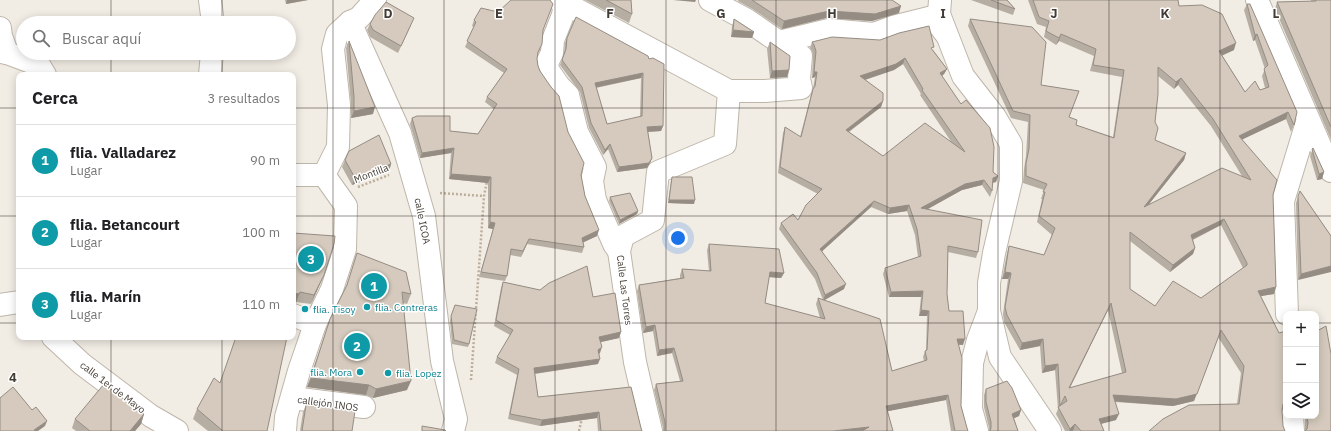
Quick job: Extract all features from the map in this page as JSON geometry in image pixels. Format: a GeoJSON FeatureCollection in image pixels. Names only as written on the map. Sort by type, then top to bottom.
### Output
{"type":"FeatureCollection","features":[{"type":"Feature","properties":{"kind":"street"},"geometry":{"type":"LineString","coordinates":[[210,0],[212,16]]}},
{"type":"Feature","properties":{"kind":"street"},"geometry":{"type":"LineString","coordinates":[[324,175],[338,147],[339,105],[333,48],[337,34],[350,22],[359,18],[375,0]]}},
{"type":"Feature","properties":{"kind":"street"},"geometry":{"type":"LineString","coordinates":[[562,1],[729,91],[765,91],[801,88],[799,79],[801,56],[747,20],[710,0]]}},
{"type":"Feature","properties":{"kind":"street"},"geometry":{"type":"LineString","coordinates":[[940,0],[939,14],[963,76],[995,117],[1011,144],[1011,181],[994,253],[989,283],[989,311],[1000,357],[1050,431]]}},
{"type":"Feature","properties":{"kind":"street"},"geometry":{"type":"LineString","coordinates":[[1257,0],[1331,171]]}},
{"type":"Feature","properties":{"kind":"street"},"geometry":{"type":"LineString","coordinates":[[562,1],[563,15],[553,40],[552,53],[547,63],[548,70],[559,86],[568,95],[577,132],[595,167],[592,181],[595,200],[614,244],[620,252]]}},
{"type":"Feature","properties":{"kind":"street"},"geometry":{"type":"LineString","coordinates":[[779,42],[829,30],[874,34],[933,16],[949,38]]}},
{"type":"Feature","properties":{"kind":"street","name":"calle ICOA"},"geometry":{"type":"LineString","coordinates":[[350,22],[400,133],[424,216],[442,362],[456,419],[453,431]]}},
{"type":"Feature","properties":{"kind":"street"},"geometry":{"type":"LineString","coordinates":[[0,28],[3,52],[16,56]]}},
{"type":"Feature","properties":{"kind":"street"},"geometry":{"type":"LineString","coordinates":[[27,60],[39,64],[43,72]]}},
{"type":"Feature","properties":{"kind":"street"},"geometry":{"type":"LineString","coordinates":[[210,72],[211,60]]}},
{"type":"Feature","properties":{"kind":"street","name":"Calle Las Torres"},"geometry":{"type":"LineString","coordinates":[[650,431],[635,362],[620,252],[623,236],[653,220],[658,172],[724,144],[729,91]]}},
{"type":"Feature","properties":{"kind":"street"},"geometry":{"type":"LineString","coordinates":[[1288,311],[1283,201],[1308,119]]}},
{"type":"Feature","properties":{"kind":"street"},"geometry":{"type":"LineString","coordinates":[[296,175],[324,175]]}},
{"type":"Feature","properties":{"kind":"street"},"geometry":{"type":"LineString","coordinates":[[285,431],[286,418],[299,370],[315,324],[332,289],[345,249],[346,206],[324,175]]}},
{"type":"Feature","properties":{"kind":"street"},"geometry":{"type":"LineString","coordinates":[[0,305],[16,302]]}},
{"type":"Feature","properties":{"kind":"street"},"geometry":{"type":"LineString","coordinates":[[977,431],[971,409],[972,363],[978,340],[989,311]]}},
{"type":"Feature","properties":{"kind":"street"},"geometry":{"type":"LineString","coordinates":[[296,316],[315,324]]}},
{"type":"Feature","properties":{"kind":"street","name":"calle 1er de Mayo"},"geometry":{"type":"LineString","coordinates":[[56,340],[82,364],[151,416],[177,431]]}},
{"type":"Feature","properties":{"kind":"street","name":"callejón INOS"},"geometry":{"type":"LineString","coordinates":[[292,398],[364,408]]}},
{"type":"Feature","properties":{"kind":"street"},"geometry":{"type":"LineString","coordinates":[[1292,419],[1293,431]]}},
{"type":"Feature","properties":{"kind":"path","name":"Montilla"},"geometry":{"type":"LineString","coordinates":[[338,195],[410,167]]}},
{"type":"Feature","properties":{"kind":"path"},"geometry":{"type":"LineString","coordinates":[[471,383],[484,196],[489,173]]}},
{"type":"Feature","properties":{"kind":"path"},"geometry":{"type":"LineString","coordinates":[[417,191],[484,196]]}},
{"type":"Feature","properties":{"kind":"path"},"geometry":{"type":"LineString","coordinates":[[579,431],[584,412]]}},
{"type":"Feature","properties":{"kind":"building"},"geometry":{"type":"Polygon","coordinates":[[[511,0],[550,0],[553,4],[543,30],[542,44],[538,52],[537,59],[538,66],[551,87],[559,96],[568,132],[584,163],[581,175],[585,196],[599,230],[582,238],[584,247],[529,239],[523,251],[511,249],[507,276],[481,272],[495,223],[490,222],[491,177],[451,174],[454,148],[422,153],[412,118],[417,116],[450,116],[450,131],[478,134],[497,104],[487,97],[507,69],[467,41],[476,22],[474,20],[481,8],[498,12],[511,0]]]}},
{"type":"Feature","properties":{"kind":"building"},"geometry":{"type":"Polygon","coordinates":[[[606,0],[631,0],[632,14],[606,0]]]}},
{"type":"Feature","properties":{"kind":"building"},"geometry":{"type":"Polygon","coordinates":[[[752,0],[892,0],[901,6],[875,14],[829,11],[784,21],[752,0]]]}},
{"type":"Feature","properties":{"kind":"building"},"geometry":{"type":"Polygon","coordinates":[[[991,0],[1007,0],[1015,9],[991,0]]]}},
{"type":"Feature","properties":{"kind":"building"},"geometry":{"type":"Polygon","coordinates":[[[1033,0],[1178,0],[1179,6],[1202,5],[1222,14],[1236,43],[1219,51],[1245,92],[1255,81],[1260,90],[1269,87],[1264,69],[1268,65],[1257,34],[1255,35],[1247,4],[1250,4],[1297,112],[1294,125],[1288,112],[1239,136],[1277,180],[1273,195],[1276,287],[1258,291],[1279,333],[1283,332],[1282,410],[1283,426],[1285,431],[1149,431],[1163,419],[1189,405],[1239,404],[1244,366],[1221,330],[1197,394],[1176,399],[1113,395],[1119,414],[1099,419],[1104,431],[1081,431],[1075,424],[1070,429],[1058,407],[1060,406],[1058,364],[1045,366],[1043,339],[1022,343],[1007,315],[1005,307],[1011,273],[1005,272],[1009,246],[1044,255],[1055,228],[1039,216],[1045,192],[1043,192],[1047,184],[1026,176],[1026,163],[1029,149],[1030,115],[1013,111],[970,19],[1032,27],[1046,42],[1041,85],[1079,91],[1069,117],[1077,120],[1076,125],[1114,138],[1124,70],[1093,65],[1096,49],[1061,34],[1059,38],[1046,31],[1049,21],[1039,17],[1033,0]],[[1158,67],[1158,94],[1155,122],[1158,128],[1155,140],[1186,153],[1144,207],[1222,168],[1251,180],[1213,119],[1181,78],[1176,82],[1158,67]],[[1224,219],[1191,235],[1195,248],[1173,265],[1130,232],[1130,289],[1155,306],[1173,281],[1201,298],[1247,265],[1224,219]],[[1111,303],[1069,388],[1126,372],[1111,303]],[[1065,396],[1060,406],[1067,401],[1065,396]]]}},
{"type":"Feature","properties":{"kind":"building"},"geometry":{"type":"Polygon","coordinates":[[[1331,0],[1331,127],[1277,2],[1331,0]]]}},
{"type":"Feature","properties":{"kind":"building"},"geometry":{"type":"Polygon","coordinates":[[[386,2],[414,18],[401,46],[373,30],[370,24],[375,15],[386,2]]]}},
{"type":"Feature","properties":{"kind":"building"},"geometry":{"type":"Polygon","coordinates":[[[576,17],[648,56],[649,59],[653,58],[664,64],[663,126],[647,127],[652,158],[649,163],[619,167],[610,144],[605,150],[591,123],[582,87],[562,60],[566,49],[567,38],[576,17]],[[643,73],[595,83],[607,124],[642,116],[643,73]]]}},
{"type":"Feature","properties":{"kind":"building"},"geometry":{"type":"Polygon","coordinates":[[[734,19],[754,32],[733,30],[734,19]]]}},
{"type":"Feature","properties":{"kind":"building"},"geometry":{"type":"Polygon","coordinates":[[[929,26],[934,47],[931,48],[947,69],[940,73],[961,104],[966,100],[990,128],[994,147],[993,172],[998,176],[993,178],[992,191],[984,180],[965,184],[921,208],[982,220],[978,252],[948,246],[947,294],[949,311],[963,311],[965,339],[957,339],[962,358],[961,406],[968,431],[955,431],[948,395],[886,406],[893,431],[862,431],[869,427],[833,431],[664,431],[665,422],[656,384],[683,381],[674,348],[659,350],[655,325],[646,327],[639,285],[684,278],[682,269],[711,271],[709,244],[779,249],[784,273],[770,272],[765,303],[825,319],[818,298],[880,319],[892,371],[927,360],[925,351],[927,350],[929,311],[921,310],[923,291],[891,292],[885,268],[921,256],[917,229],[909,205],[890,208],[874,201],[820,249],[846,284],[825,295],[817,273],[781,223],[793,214],[798,220],[806,205],[822,189],[780,167],[785,127],[801,137],[815,86],[817,72],[814,72],[816,51],[812,42],[832,37],[880,40],[899,33],[929,26]],[[905,58],[896,64],[860,76],[883,93],[883,101],[846,130],[883,156],[925,123],[965,152],[922,90],[923,89],[905,58]]]}},
{"type":"Feature","properties":{"kind":"building"},"geometry":{"type":"Polygon","coordinates":[[[349,41],[375,107],[354,111],[349,41]]]}},
{"type":"Feature","properties":{"kind":"building"},"geometry":{"type":"Polygon","coordinates":[[[770,42],[790,56],[789,70],[772,71],[770,42]]]}},
{"type":"Feature","properties":{"kind":"building"},"geometry":{"type":"Polygon","coordinates":[[[379,135],[391,164],[355,178],[345,160],[349,151],[379,135]]]}},
{"type":"Feature","properties":{"kind":"building"},"geometry":{"type":"Polygon","coordinates":[[[1313,148],[1324,172],[1319,174],[1312,149],[1313,148]]]}},
{"type":"Feature","properties":{"kind":"building"},"geometry":{"type":"Polygon","coordinates":[[[672,177],[692,177],[695,200],[669,200],[672,177]]]}},
{"type":"Feature","properties":{"kind":"building"},"geometry":{"type":"Polygon","coordinates":[[[1300,191],[1331,236],[1331,266],[1301,274],[1298,196],[1300,191]]]}},
{"type":"Feature","properties":{"kind":"building"},"geometry":{"type":"Polygon","coordinates":[[[630,193],[638,211],[620,220],[610,197],[630,193]]]}},
{"type":"Feature","properties":{"kind":"building"},"geometry":{"type":"Polygon","coordinates":[[[296,233],[335,236],[334,244],[324,275],[314,295],[300,292],[299,294],[296,293],[296,233]]]}},
{"type":"Feature","properties":{"kind":"building"},"geometry":{"type":"Polygon","coordinates":[[[357,253],[406,272],[411,294],[402,292],[411,381],[376,389],[369,385],[311,378],[330,319],[347,285],[357,253]]]}},
{"type":"Feature","properties":{"kind":"building"},"geometry":{"type":"Polygon","coordinates":[[[587,266],[593,297],[615,293],[621,332],[599,337],[602,347],[598,350],[600,359],[534,368],[538,397],[631,387],[642,431],[601,431],[599,412],[542,420],[510,414],[519,369],[497,357],[513,330],[496,320],[503,282],[540,290],[549,283],[587,266]]]}},
{"type":"Feature","properties":{"kind":"building"},"geometry":{"type":"Polygon","coordinates":[[[455,305],[477,309],[469,344],[454,340],[451,316],[455,305]]]}},
{"type":"Feature","properties":{"kind":"building"},"geometry":{"type":"Polygon","coordinates":[[[1326,326],[1331,354],[1331,431],[1305,431],[1307,429],[1307,419],[1319,419],[1319,330],[1326,326]]]}},
{"type":"Feature","properties":{"kind":"building"},"geometry":{"type":"Polygon","coordinates":[[[235,340],[286,340],[267,431],[223,431],[197,409],[214,378],[220,383],[235,340]]]}},
{"type":"Feature","properties":{"kind":"building"},"geometry":{"type":"Polygon","coordinates":[[[1007,381],[1012,388],[1021,410],[1012,414],[1018,431],[990,431],[991,422],[986,402],[986,389],[1007,381]]]}},
{"type":"Feature","properties":{"kind":"building"},"geometry":{"type":"Polygon","coordinates":[[[104,384],[144,414],[130,431],[90,431],[75,419],[104,384]]]}},
{"type":"Feature","properties":{"kind":"building"},"geometry":{"type":"Polygon","coordinates":[[[13,387],[32,410],[36,407],[47,421],[34,430],[35,431],[0,431],[0,398],[13,387]]]}},
{"type":"Feature","properties":{"kind":"building"},"geometry":{"type":"Polygon","coordinates":[[[306,405],[355,411],[352,431],[302,431],[306,405]]]}},
{"type":"Feature","properties":{"kind":"building"},"geometry":{"type":"Polygon","coordinates":[[[422,426],[445,430],[446,431],[422,431],[422,426]]]}},
{"type":"Feature","properties":{"kind":"place","name":"flia. Marín"},"geometry":{"type":"Point","coordinates":[311,259]}},
{"type":"Feature","properties":{"kind":"place","name":"flia. Valladarez"},"geometry":{"type":"Point","coordinates":[374,286]}},
{"type":"Feature","properties":{"kind":"place","name":"flia. Contreras"},"geometry":{"type":"Point","coordinates":[367,307]}},
{"type":"Feature","properties":{"kind":"place","name":"flia. Tisoy"},"geometry":{"type":"Point","coordinates":[305,309]}},
{"type":"Feature","properties":{"kind":"place","name":"flia. Betancourt"},"geometry":{"type":"Point","coordinates":[357,346]}},
{"type":"Feature","properties":{"kind":"place","name":"flia. Mora"},"geometry":{"type":"Point","coordinates":[360,372]}},
{"type":"Feature","properties":{"kind":"place","name":"flia. Lopez"},"geometry":{"type":"Point","coordinates":[388,373]}}]}
